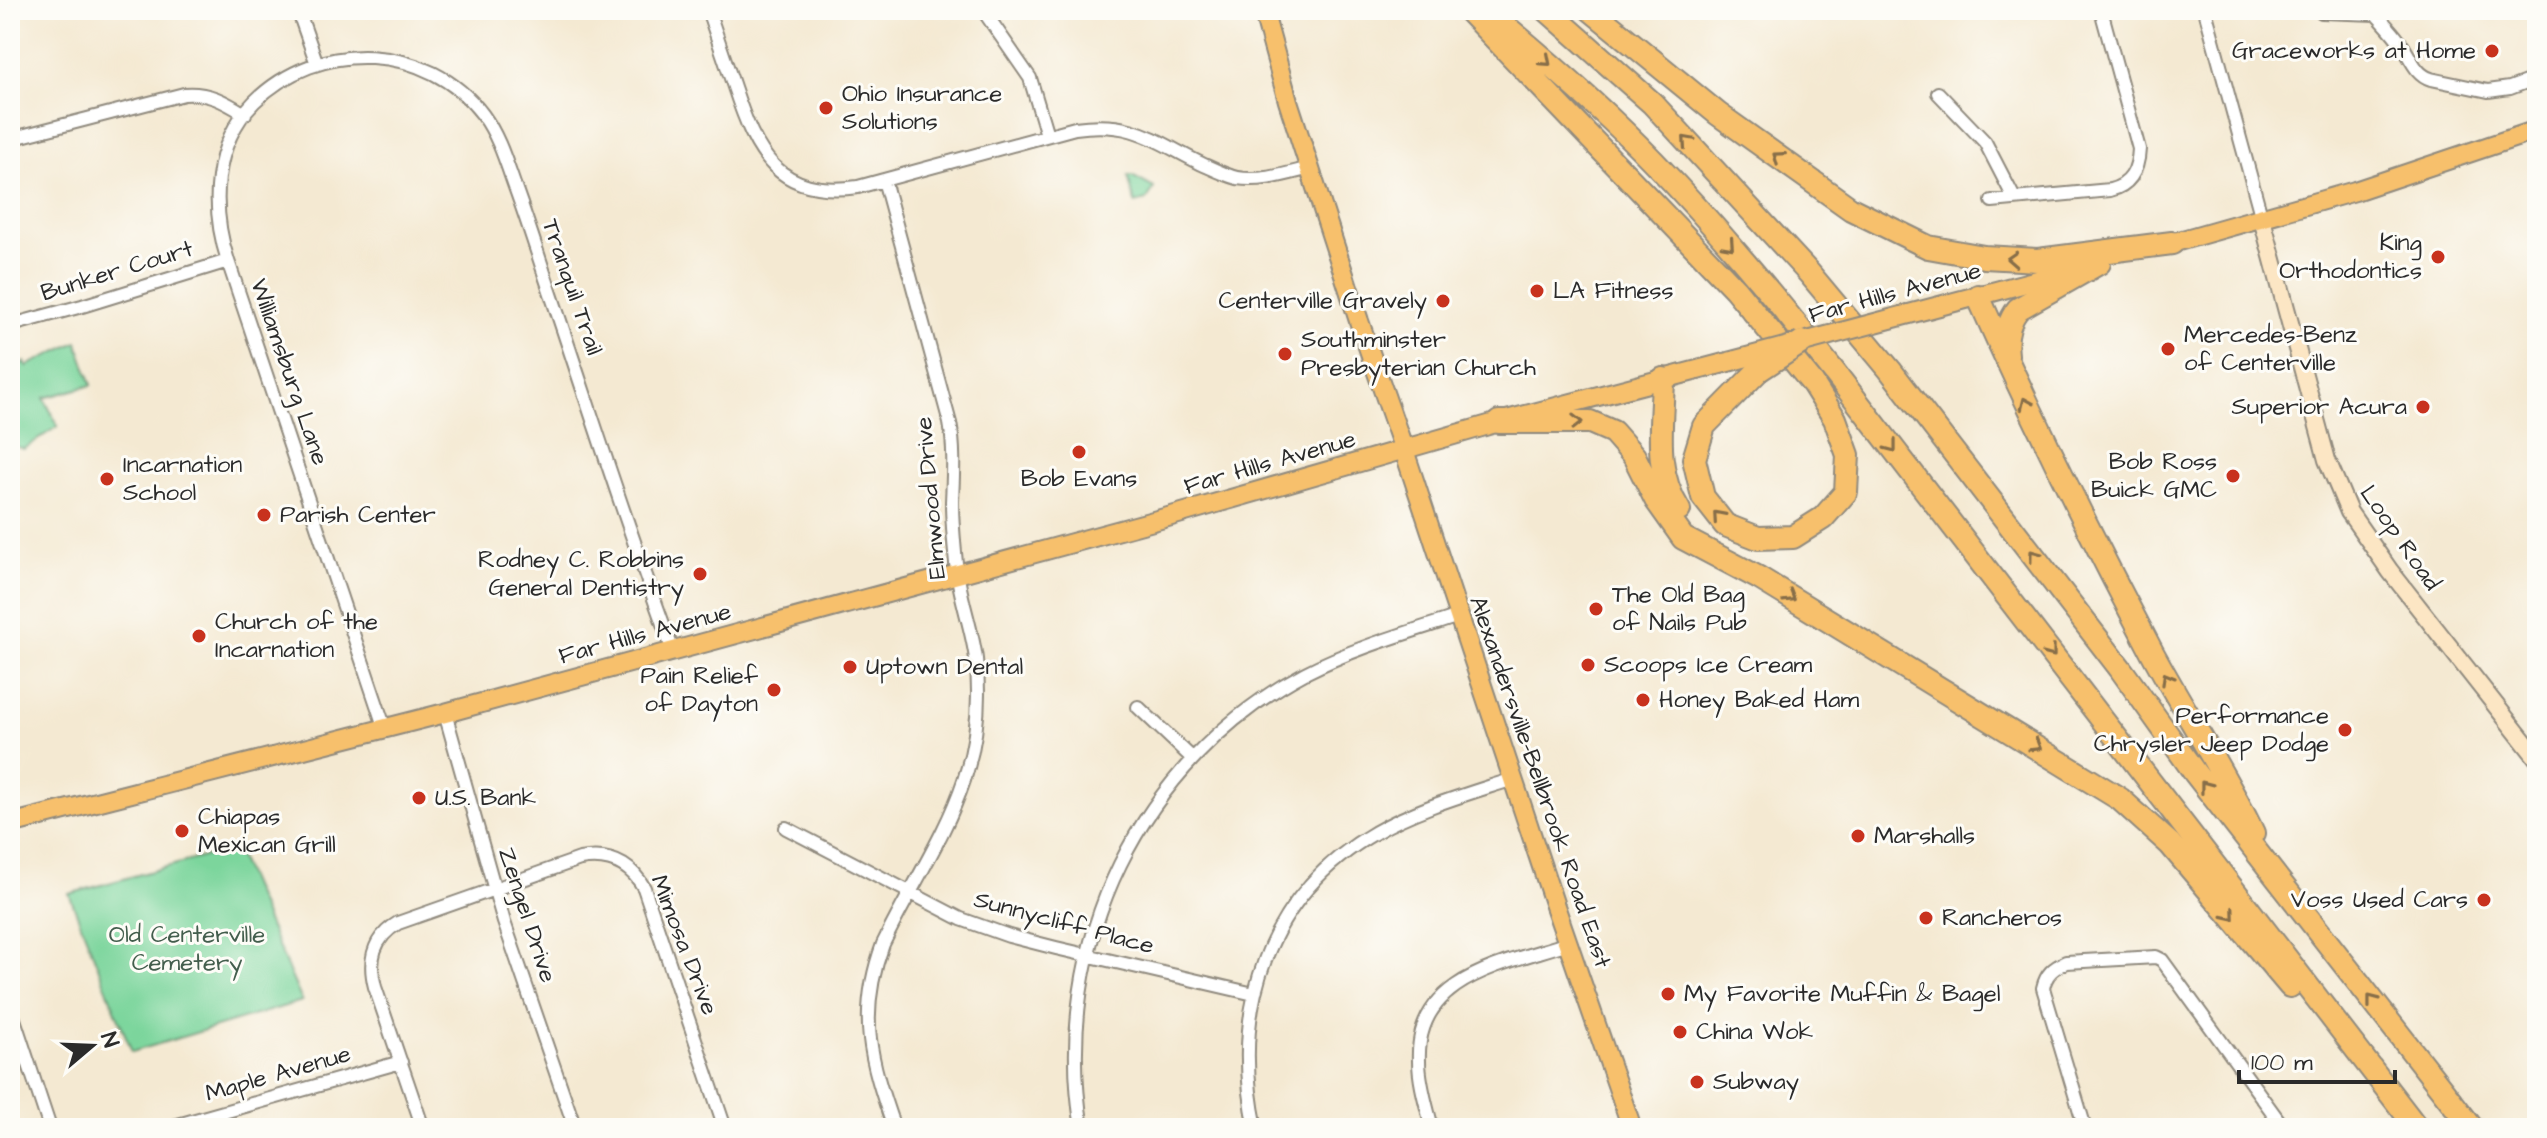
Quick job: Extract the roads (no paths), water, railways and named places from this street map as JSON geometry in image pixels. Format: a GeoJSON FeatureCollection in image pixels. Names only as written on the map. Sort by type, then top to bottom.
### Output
{"type":"FeatureCollection","features":[{"type":"Feature","properties":{"kind":"highway"},"geometry":{"type":"LineString","coordinates":[[1468,10],[1735,289],[1813,384],[1835,419],[1848,455],[1846,492],[1823,518],[1793,537],[1758,538],[1725,525],[1703,497],[1694,459],[1704,426],[1755,363],[1802,342]]}},
{"type":"Feature","properties":{"kind":"highway"},"geometry":{"type":"LineString","coordinates":[[1486,10],[1569,81],[1653,161],[1754,272],[1874,423],[2414,1128]]}},
{"type":"Feature","properties":{"kind":"highway"},"geometry":{"type":"LineString","coordinates":[[1547,10],[1652,103],[1829,297],[1963,462],[2270,870],[2472,1128]]}},
{"type":"Feature","properties":{"kind":"highway"},"geometry":{"type":"LineString","coordinates":[[1591,10],[1718,114],[1851,209],[1928,247],[1984,257],[2038,260],[2172,243]]}},
{"type":"Feature","properties":{"kind":"highway"},"geometry":{"type":"LineString","coordinates":[[2008,364],[2007,332],[2018,309],[2099,263]]}},
{"type":"Feature","properties":{"kind":"highway"},"geometry":{"type":"LineString","coordinates":[[1978,296],[2031,415],[2153,654],[2234,793],[2270,870]]}},
{"type":"Feature","properties":{"kind":"highway"},"geometry":{"type":"LineString","coordinates":[[1663,379],[1661,461],[1670,496],[1689,522],[1747,572]]}},
{"type":"Feature","properties":{"kind":"highway"},"geometry":{"type":"LineString","coordinates":[[1499,422],[1590,422],[1613,432],[1634,456],[1656,500],[1683,538],[1747,572],[2120,799],[2170,844],[2414,1128]]}},
{"type":"Feature","properties":{"kind":"main road","name":"Alexandersville-Bellbrook Road East"},"geometry":{"type":"LineString","coordinates":[[1263,10],[1288,101],[1359,321],[1632,1128]]}},
{"type":"Feature","properties":{"kind":"main road","name":"Far Hills Avenue"},"geometry":{"type":"LineString","coordinates":[[1802,342],[2262,219],[2537,130]]}},
{"type":"Feature","properties":{"kind":"main road","name":"Far Hills Avenue"},"geometry":{"type":"LineString","coordinates":[[10,824],[445,713],[1140,525],[1499,422],[1663,379],[1755,363]]}},
{"type":"Feature","properties":{"kind":"street"},"geometry":{"type":"LineString","coordinates":[[298,10],[317,64]]}},
{"type":"Feature","properties":{"kind":"street"},"geometry":{"type":"LineString","coordinates":[[708,10],[747,126],[758,147],[773,165],[796,180],[825,189],[858,187],[1093,125],[1124,127],[1141,132],[1237,178],[1268,178],[1310,168]]}},
{"type":"Feature","properties":{"kind":"street"},"geometry":{"type":"LineString","coordinates":[[983,10],[1030,78],[1047,135]]}},
{"type":"Feature","properties":{"kind":"street"},"geometry":{"type":"LineString","coordinates":[[1992,201],[2110,190],[2125,184],[2136,171],[2139,149],[2101,10]]}},
{"type":"Feature","properties":{"kind":"street"},"geometry":{"type":"LineString","coordinates":[[2205,10],[2262,219]]}},
{"type":"Feature","properties":{"kind":"street"},"geometry":{"type":"LineString","coordinates":[[2319,10],[2376,14],[2390,28],[2416,70],[2431,79],[2488,91],[2510,88],[2537,78]]}},
{"type":"Feature","properties":{"kind":"street","name":"Tranquil Trail"},"geometry":{"type":"LineString","coordinates":[[317,64],[371,56],[415,65],[460,90],[484,116],[493,131],[522,206],[673,651]]}},
{"type":"Feature","properties":{"kind":"street","name":"Williamsburg Lane"},"geometry":{"type":"LineString","coordinates":[[317,64],[281,80],[245,114],[227,147],[217,185],[217,220],[228,261],[385,729]]}},
{"type":"Feature","properties":{"kind":"street"},"geometry":{"type":"LineString","coordinates":[[1938,93],[1985,142],[2014,198]]}},
{"type":"Feature","properties":{"kind":"street"},"geometry":{"type":"LineString","coordinates":[[10,139],[184,94],[206,94],[245,114]]}},
{"type":"Feature","properties":{"kind":"street","name":"Elmwood Drive"},"geometry":{"type":"LineString","coordinates":[[884,180],[950,423],[954,459],[952,525],[957,573],[976,659],[979,698],[973,756],[959,796],[879,955],[868,1009],[872,1055],[894,1128]]}},
{"type":"Feature","properties":{"kind":"street","name":"Loop Road"},"geometry":{"type":"LineString","coordinates":[[2262,219],[2327,460],[2349,512],[2390,571],[2537,758]]}},
{"type":"Feature","properties":{"kind":"street","name":"Bunker Court"},"geometry":{"type":"LineString","coordinates":[[19,323],[228,261]]}},
{"type":"Feature","properties":{"kind":"street"},"geometry":{"type":"LineString","coordinates":[[1082,1128],[1076,1086],[1075,1032],[1087,954],[1105,896],[1127,849],[1156,804],[1193,759],[1250,708],[1303,674],[1355,650],[1459,616]]}},
{"type":"Feature","properties":{"kind":"street"},"geometry":{"type":"LineString","coordinates":[[1138,707],[1193,759]]}},
{"type":"Feature","properties":{"kind":"street","name":"Zengel Drive"},"geometry":{"type":"LineString","coordinates":[[445,713],[494,889],[575,1128]]}},
{"type":"Feature","properties":{"kind":"street"},"geometry":{"type":"LineString","coordinates":[[1256,1128],[1247,1065],[1247,1040],[1254,994],[1267,953],[1290,911],[1334,861],[1387,826],[1513,779]]}},
{"type":"Feature","properties":{"kind":"street","name":"Sunnycliff Place"},"geometry":{"type":"LineString","coordinates":[[786,828],[961,919],[998,932],[1254,994]]}},
{"type":"Feature","properties":{"kind":"street","name":"Mimosa Drive"},"geometry":{"type":"LineString","coordinates":[[423,1128],[372,973],[375,946],[382,935],[398,923],[580,859],[594,857],[614,860],[632,871],[644,888],[725,1128]]}},
{"type":"Feature","properties":{"kind":"street"},"geometry":{"type":"LineString","coordinates":[[1432,1128],[1418,1062],[1426,1020],[1438,1001],[1448,990],[1472,975],[1568,943]]}},
{"type":"Feature","properties":{"kind":"street"},"geometry":{"type":"LineString","coordinates":[[2085,1128],[2043,988],[2049,972],[2066,962],[2156,957],[2162,960],[2284,1128]]}},
{"type":"Feature","properties":{"kind":"street"},"geometry":{"type":"LineString","coordinates":[[10,1007],[50,1128]]}},
{"type":"Feature","properties":{"kind":"street","name":"Maple Avenue"},"geometry":{"type":"LineString","coordinates":[[167,1128],[401,1062]]}},
{"type":"Feature","properties":{"kind":"place","name":"Graceworks at Home"},"geometry":{"type":"Point","coordinates":[2492,51]}},
{"type":"Feature","properties":{"kind":"place","name":"Ohio Insurance Solutions"},"geometry":{"type":"Point","coordinates":[826,108]}},
{"type":"Feature","properties":{"kind":"place","name":"King Orthodontics"},"geometry":{"type":"Point","coordinates":[2438,257]}},
{"type":"Feature","properties":{"kind":"place","name":"LA Fitness"},"geometry":{"type":"Point","coordinates":[1537,291]}},
{"type":"Feature","properties":{"kind":"place","name":"Centerville Gravely"},"geometry":{"type":"Point","coordinates":[1443,301]}},
{"type":"Feature","properties":{"kind":"place","name":"Mercedes-Benz of Centerville"},"geometry":{"type":"Point","coordinates":[2168,349]}},
{"type":"Feature","properties":{"kind":"place","name":"Southminster Presbyterian Church"},"geometry":{"type":"Point","coordinates":[1285,354]}},
{"type":"Feature","properties":{"kind":"place","name":"Superior Acura"},"geometry":{"type":"Point","coordinates":[2423,407]}},
{"type":"Feature","properties":{"kind":"place","name":"Bob Evans"},"geometry":{"type":"Point","coordinates":[1079,452]}},
{"type":"Feature","properties":{"kind":"place","name":"Bob Ross Buick GMC"},"geometry":{"type":"Point","coordinates":[2233,476]}},
{"type":"Feature","properties":{"kind":"place","name":"Incarnation School"},"geometry":{"type":"Point","coordinates":[107,479]}},
{"type":"Feature","properties":{"kind":"place","name":"Parish Center"},"geometry":{"type":"Point","coordinates":[264,515]}},
{"type":"Feature","properties":{"kind":"place","name":"Rodney C. Robbins General Dentistry"},"geometry":{"type":"Point","coordinates":[700,574]}},
{"type":"Feature","properties":{"kind":"place","name":"The Old Bag of Nails Pub"},"geometry":{"type":"Point","coordinates":[1596,609]}},
{"type":"Feature","properties":{"kind":"place","name":"Church of the Incarnation"},"geometry":{"type":"Point","coordinates":[199,636]}},
{"type":"Feature","properties":{"kind":"place","name":"Scoops Ice Cream"},"geometry":{"type":"Point","coordinates":[1588,665]}},
{"type":"Feature","properties":{"kind":"place","name":"Uptown Dental"},"geometry":{"type":"Point","coordinates":[850,667]}},
{"type":"Feature","properties":{"kind":"place","name":"Pain Relief of Dayton"},"geometry":{"type":"Point","coordinates":[774,690]}},
{"type":"Feature","properties":{"kind":"place","name":"Honey Baked Ham"},"geometry":{"type":"Point","coordinates":[1643,700]}},
{"type":"Feature","properties":{"kind":"place","name":"Performance Chrysler Jeep Dodge"},"geometry":{"type":"Point","coordinates":[2345,730]}},
{"type":"Feature","properties":{"kind":"place","name":"U.S. Bank"},"geometry":{"type":"Point","coordinates":[419,798]}},
{"type":"Feature","properties":{"kind":"place","name":"Chiapas Mexican Grill"},"geometry":{"type":"Point","coordinates":[182,831]}},
{"type":"Feature","properties":{"kind":"place","name":"Marshalls"},"geometry":{"type":"Point","coordinates":[1858,836]}},
{"type":"Feature","properties":{"kind":"place","name":"Voss Used Cars"},"geometry":{"type":"Point","coordinates":[2484,900]}},
{"type":"Feature","properties":{"kind":"place","name":"Rancheros"},"geometry":{"type":"Point","coordinates":[1926,918]}},
{"type":"Feature","properties":{"kind":"place","name":"My Favorite Muffin & Bagel"},"geometry":{"type":"Point","coordinates":[1668,994]}},
{"type":"Feature","properties":{"kind":"place","name":"China Wok"},"geometry":{"type":"Point","coordinates":[1680,1032]}},
{"type":"Feature","properties":{"kind":"place","name":"Subway"},"geometry":{"type":"Point","coordinates":[1697,1082]}},
{"type":"Feature","properties":{"kind":"park label","name":"Old Centerville Cemetery"},"geometry":{"type":"Point","coordinates":[187,949]}}]}
